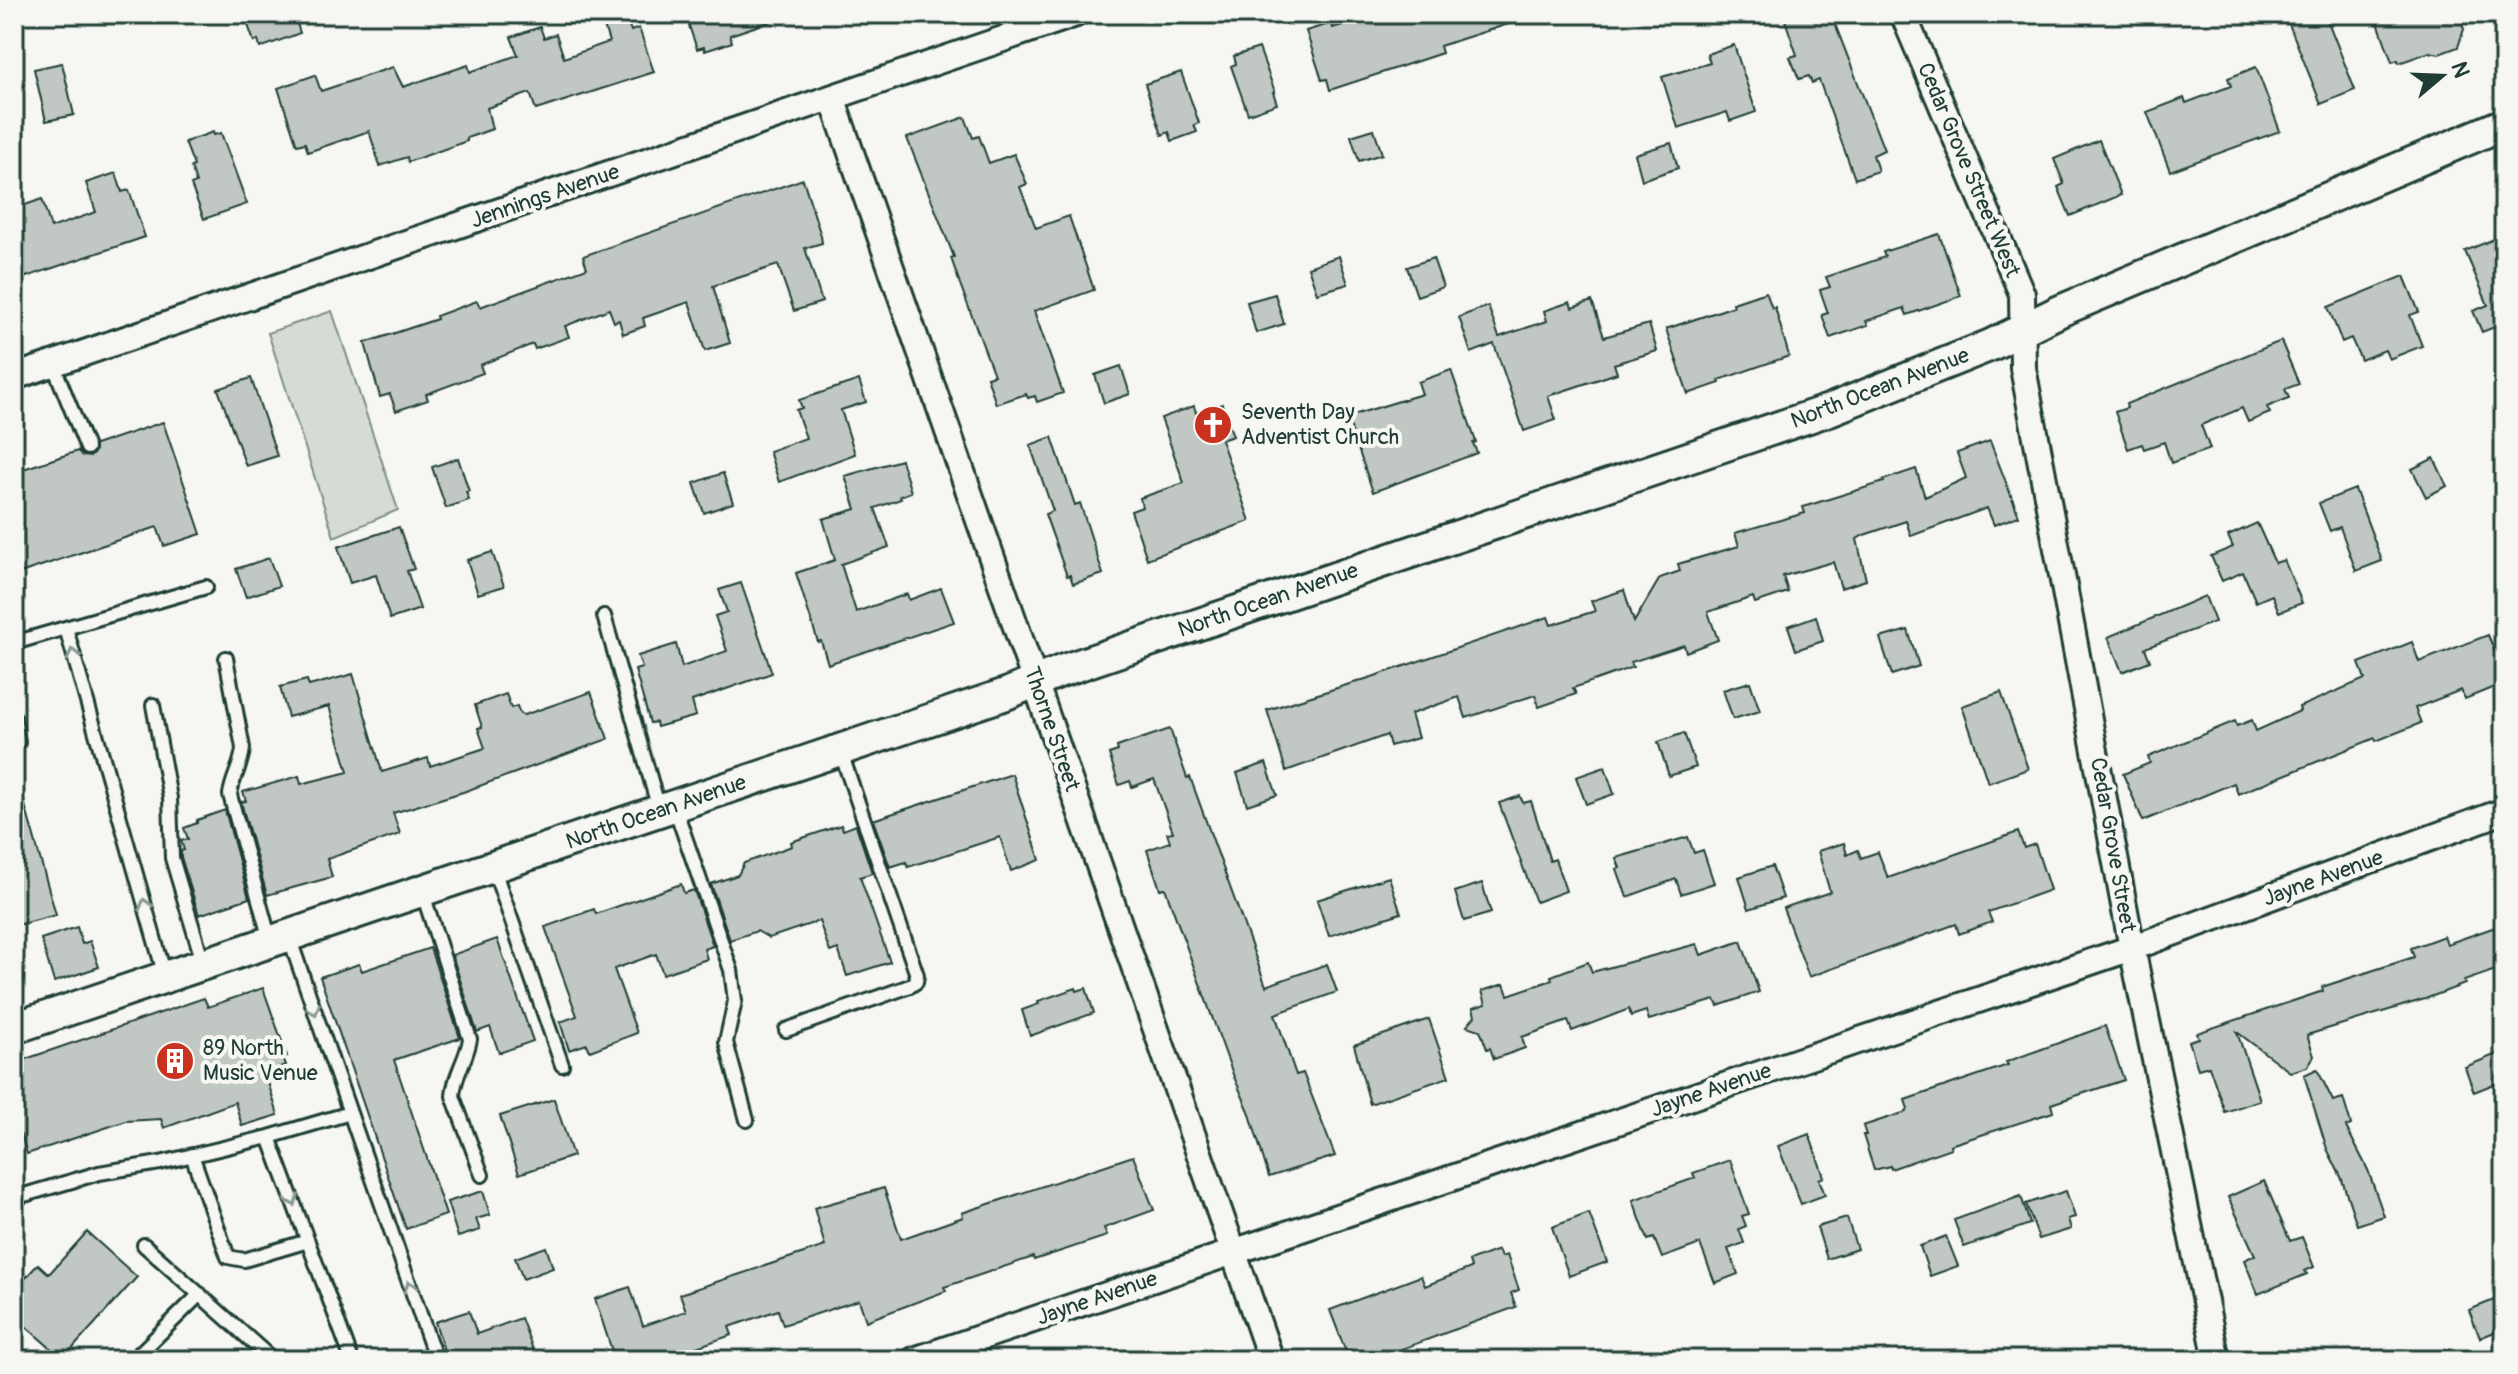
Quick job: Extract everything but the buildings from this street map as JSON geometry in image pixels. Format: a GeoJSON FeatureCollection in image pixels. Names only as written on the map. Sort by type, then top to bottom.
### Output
{"type":"FeatureCollection","features":[{"type":"Feature","properties":{"kind":"street","name":"Jennings Avenue"},"geometry":{"type":"LineString","coordinates":[[14,377],[1076,14]]}},
{"type":"Feature","properties":{"kind":"street","name":"Cedar Grove Street West"},"geometry":{"type":"LineString","coordinates":[[1903,14],[2022,294],[2024,328]]}},
{"type":"Feature","properties":{"kind":"street","name":"Thorne Street"},"geometry":{"type":"LineString","coordinates":[[832,98],[1271,1360]]}},
{"type":"Feature","properties":{"kind":"street","name":"North Ocean Avenue"},"geometry":{"type":"LineString","coordinates":[[14,1028],[1006,694],[1035,681],[1829,410],[1991,345],[2060,311],[2504,124]]}},
{"type":"Feature","properties":{"kind":"street","name":"Cedar Grove Street"},"geometry":{"type":"LineString","coordinates":[[2024,328],[2023,368],[2132,948],[2217,1360]]}},
{"type":"Feature","properties":{"kind":"street","name":"Jayne Avenue"},"geometry":{"type":"LineString","coordinates":[[914,1360],[2132,948],[2504,811]]}},
{"type":"Feature","properties":{"kind":"lane"},"geometry":{"type":"LineString","coordinates":[[53,364],[87,448]]}},
{"type":"Feature","properties":{"kind":"lane"},"geometry":{"type":"LineString","coordinates":[[15,640],[206,587]]}},
{"type":"Feature","properties":{"kind":"lane"},"geometry":{"type":"LineString","coordinates":[[604,616],[667,808],[731,970],[735,1001],[726,1042],[747,1120]]}},
{"type":"Feature","properties":{"kind":"lane"},"geometry":{"type":"LineString","coordinates":[[66,628],[166,979]]}},
{"type":"Feature","properties":{"kind":"lane"},"geometry":{"type":"LineString","coordinates":[[226,658],[243,748],[230,795],[280,940],[350,1113],[436,1360]]}},
{"type":"Feature","properties":{"kind":"lane"},"geometry":{"type":"LineString","coordinates":[[153,705],[170,798],[172,858],[204,965]]}},
{"type":"Feature","properties":{"kind":"lane"},"geometry":{"type":"LineString","coordinates":[[14,717],[18,742],[14,743]]}},
{"type":"Feature","properties":{"kind":"lane"},"geometry":{"type":"LineString","coordinates":[[786,1030],[916,982],[917,975],[840,750]]}},
{"type":"Feature","properties":{"kind":"lane"},"geometry":{"type":"LineString","coordinates":[[493,867],[562,1065]]}},
{"type":"Feature","properties":{"kind":"lane"},"geometry":{"type":"LineString","coordinates":[[422,891],[470,1039],[468,1056],[454,1084],[453,1096],[482,1175]]}},
{"type":"Feature","properties":{"kind":"lane"},"geometry":{"type":"LineString","coordinates":[[14,1198],[99,1173],[269,1137],[350,1113]]}},
{"type":"Feature","properties":{"kind":"lane"},"geometry":{"type":"LineString","coordinates":[[269,1137],[352,1360]]}},
{"type":"Feature","properties":{"kind":"lane"},"geometry":{"type":"LineString","coordinates":[[192,1155],[228,1257],[244,1260],[308,1241]]}},
{"type":"Feature","properties":{"kind":"lane"},"geometry":{"type":"LineString","coordinates":[[144,1245],[273,1360]]}},
{"type":"Feature","properties":{"kind":"lane"},"geometry":{"type":"LineString","coordinates":[[133,1360],[200,1294]]}},
{"type":"Feature","properties":{"kind":"shaded area"},"geometry":{"type":"Polygon","coordinates":[[[332,311],[398,510],[334,537],[268,333],[332,311]]]}},
{"type":"Feature","properties":{"kind":"place","name":"Seventh Day Adventist Church"},"geometry":{"type":"Point","coordinates":[1213,425]}},
{"type":"Feature","properties":{"kind":"place","name":"89 North Music Venue"},"geometry":{"type":"Point","coordinates":[175,1061]}}]}
